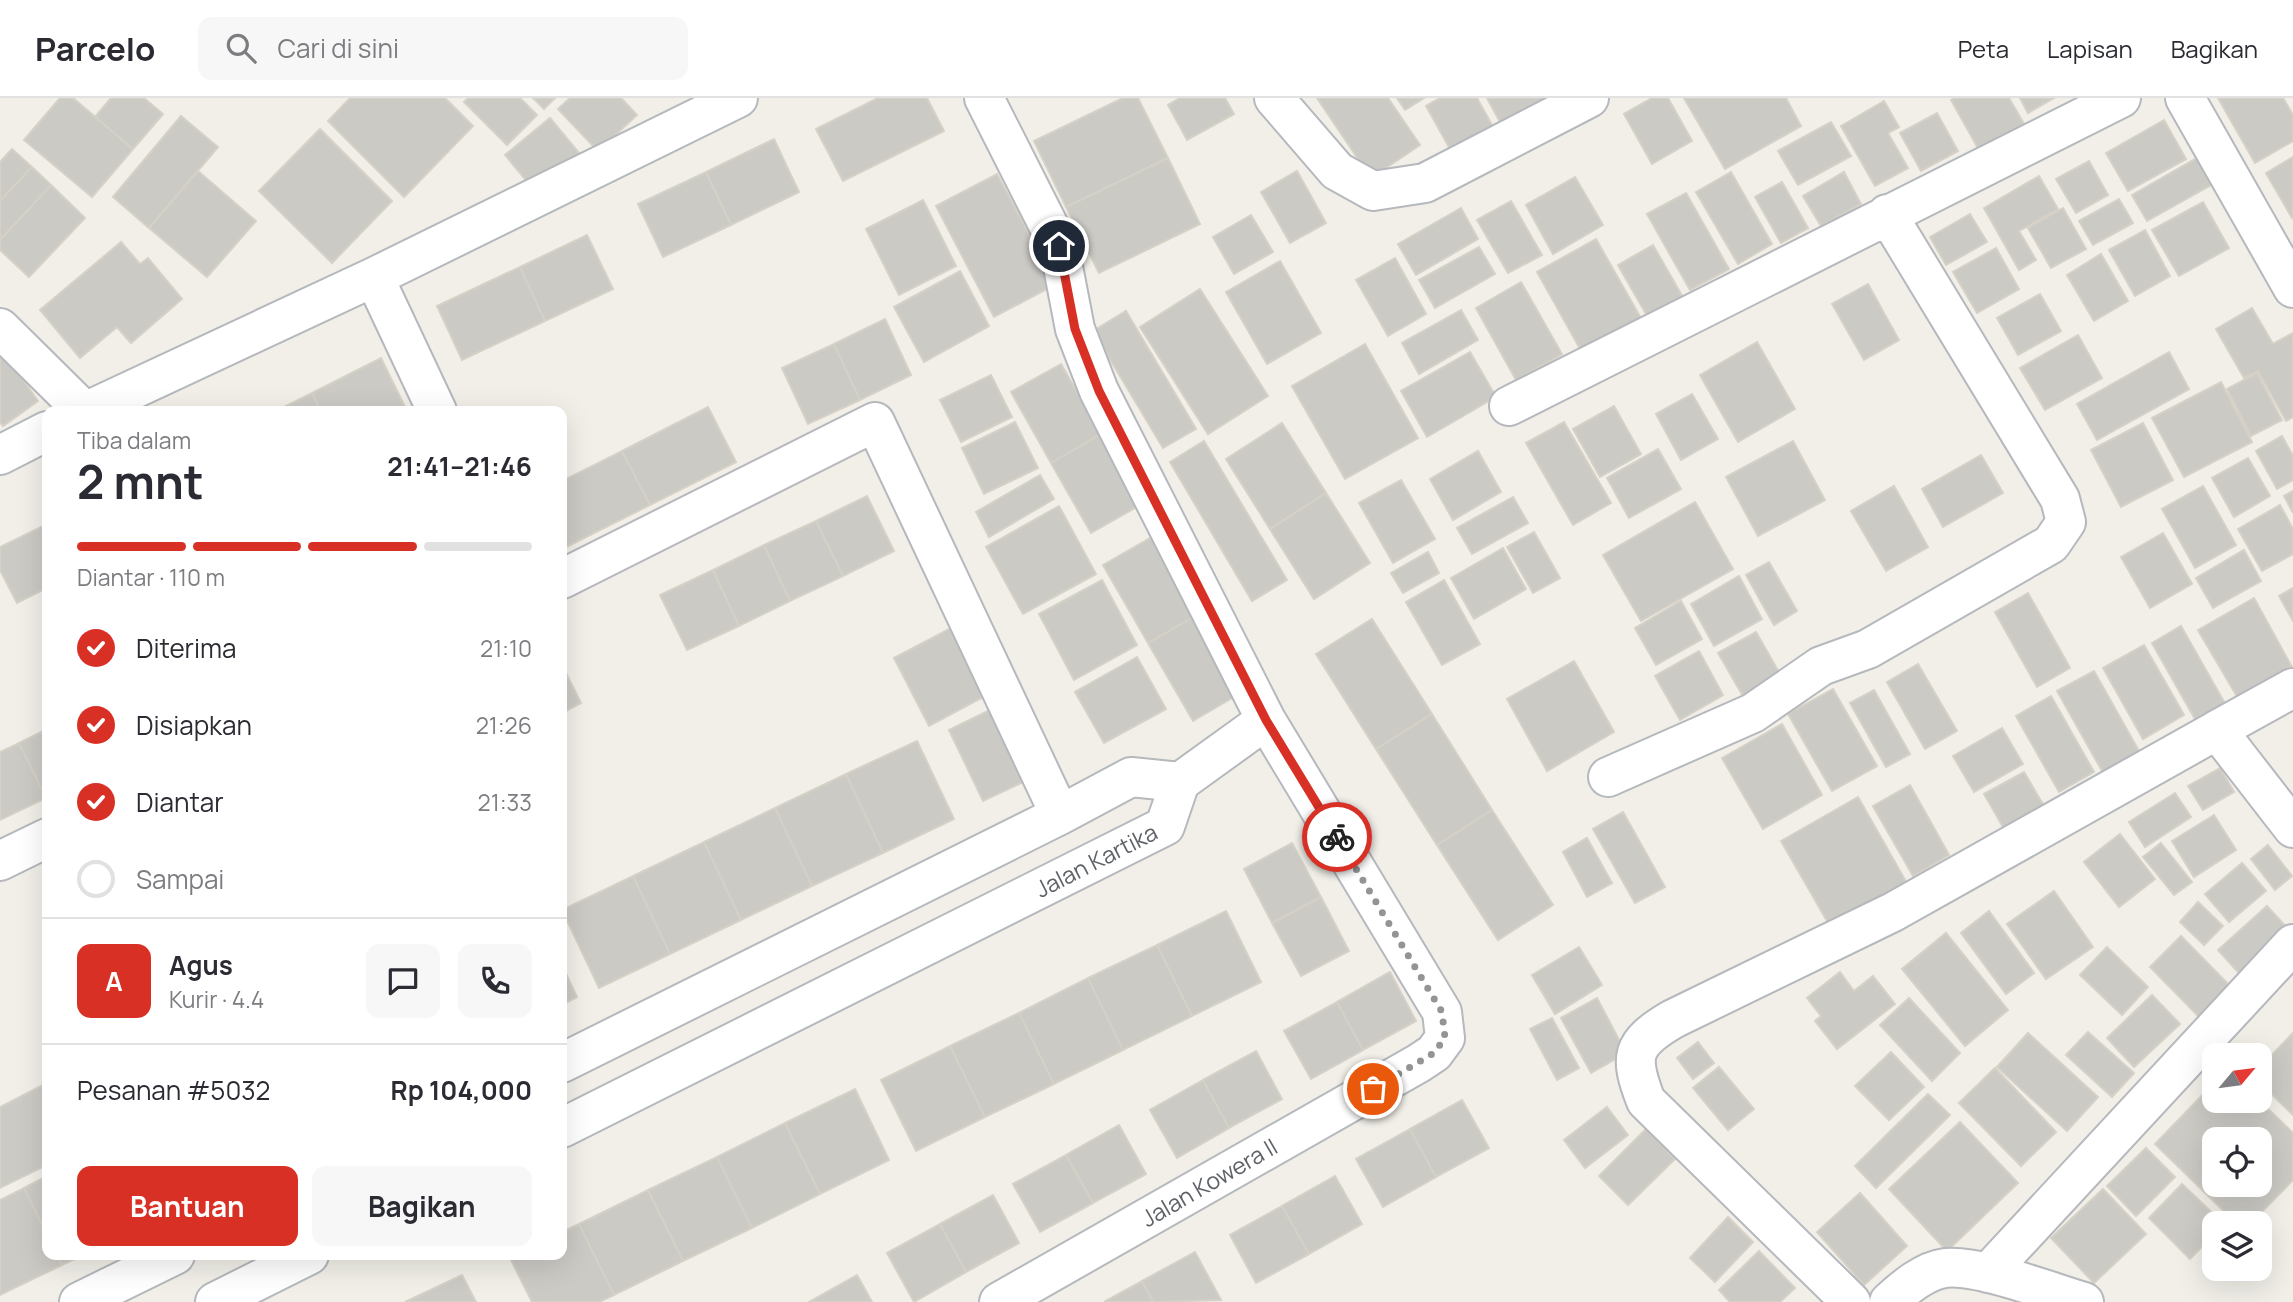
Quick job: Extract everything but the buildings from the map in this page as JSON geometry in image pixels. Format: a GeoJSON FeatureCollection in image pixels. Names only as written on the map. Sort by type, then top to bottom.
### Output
{"type":"FeatureCollection","features":[{"type":"Feature","properties":{"kind":"street"},"geometry":{"type":"LineString","coordinates":[[97,406],[374,277],[738,98]]}},
{"type":"Feature","properties":{"kind":"street"},"geometry":{"type":"LineString","coordinates":[[567,1061],[1131,777],[1180,782],[1266,720],[1099,391],[1075,329],[1059,246],[984,98]]}},
{"type":"Feature","properties":{"kind":"street"},"geometry":{"type":"LineString","coordinates":[[1274,98],[1337,171],[1374,191],[1425,183],[1589,98]]}},
{"type":"Feature","properties":{"kind":"street"},"geometry":{"type":"LineString","coordinates":[[1510,406],[2121,98]]}},
{"type":"Feature","properties":{"kind":"street"},"geometry":{"type":"LineString","coordinates":[[2185,98],[2293,288]]}},
{"type":"Feature","properties":{"kind":"street"},"geometry":{"type":"LineString","coordinates":[[1608,777],[1753,713],[1821,666],[1868,649],[2051,544],[2066,522],[2060,499],[1887,214]]}},
{"type":"Feature","properties":{"kind":"street"},"geometry":{"type":"LineString","coordinates":[[374,277],[435,406]]}},
{"type":"Feature","properties":{"kind":"street"},"geometry":{"type":"LineString","coordinates":[[0,328],[81,406]]}},
{"type":"Feature","properties":{"kind":"street"},"geometry":{"type":"LineString","coordinates":[[567,576],[875,422],[1060,815]]}},
{"type":"Feature","properties":{"kind":"street"},"geometry":{"type":"LineString","coordinates":[[0,455],[42,434]]}},
{"type":"Feature","properties":{"kind":"street"},"geometry":{"type":"LineString","coordinates":[[1851,1302],[1646,1101],[1636,1074],[1635,1055],[1651,1032],[1893,912],[2293,688]]}},
{"type":"Feature","properties":{"kind":"street","name":"Jalan Kowera II"},"geometry":{"type":"LineString","coordinates":[[999,1302],[1419,1063],[1434,1053],[1445,1038],[1442,1012],[1266,720]]}},
{"type":"Feature","properties":{"kind":"street"},"geometry":{"type":"LineString","coordinates":[[2217,730],[2293,828]]}},
{"type":"Feature","properties":{"kind":"street","name":"Jalan Kartika"},"geometry":{"type":"LineString","coordinates":[[567,1125],[1165,826],[1180,782]]}},
{"type":"Feature","properties":{"kind":"street"},"geometry":{"type":"LineString","coordinates":[[0,861],[42,840]]}},
{"type":"Feature","properties":{"kind":"street"},"geometry":{"type":"LineString","coordinates":[[1988,1273],[2293,944]]}},
{"type":"Feature","properties":{"kind":"street"},"geometry":{"type":"LineString","coordinates":[[79,1302],[165,1260]]}},
{"type":"Feature","properties":{"kind":"street"},"geometry":{"type":"LineString","coordinates":[[215,1302],[299,1260]]}},
{"type":"Feature","properties":{"kind":"street"},"geometry":{"type":"LineString","coordinates":[[1889,1302],[1903,1289],[1944,1268],[1969,1268],[2084,1302]]}},
{"type":"Feature","properties":{"kind":"way so far"},"geometry":{"type":"LineString","coordinates":[[1337,837],[1442,1012],[1445,1038],[1434,1053],[1373,1089]]}},
{"type":"Feature","properties":{"kind":"route"},"geometry":{"type":"LineString","coordinates":[[1059,246],[1075,329],[1099,391],[1266,720],[1337,837]]}}]}
